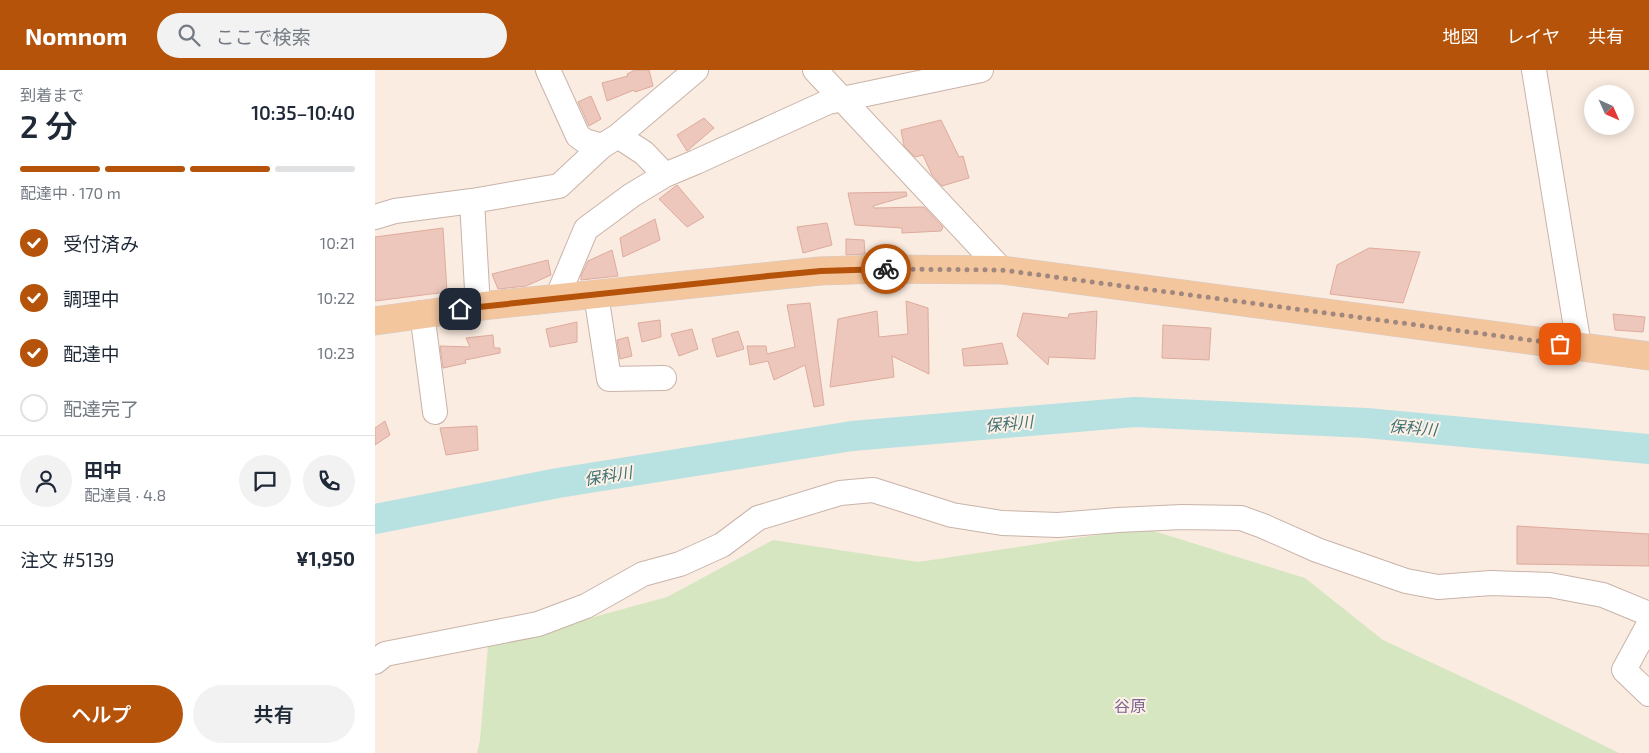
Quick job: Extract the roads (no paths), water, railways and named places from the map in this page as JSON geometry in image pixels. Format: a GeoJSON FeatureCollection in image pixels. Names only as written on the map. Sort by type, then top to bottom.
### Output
{"type":"FeatureCollection","features":[{"type":"Feature","properties":{"kind":"main road"},"geometry":{"type":"LineString","coordinates":[[375,321],[422,313],[821,271],[883,269],[1002,270],[1649,356]]}},
{"type":"Feature","properties":{"kind":"street"},"geometry":{"type":"LineString","coordinates":[[548,70],[578,136],[585,141],[610,141],[644,153],[665,175]]}},
{"type":"Feature","properties":{"kind":"street"},"geometry":{"type":"LineString","coordinates":[[375,217],[395,211],[472,201],[559,186],[696,70]]}},
{"type":"Feature","properties":{"kind":"street"},"geometry":{"type":"LineString","coordinates":[[815,70],[1002,270]]}},
{"type":"Feature","properties":{"kind":"street"},"geometry":{"type":"LineString","coordinates":[[557,298],[586,230],[632,195],[665,175],[828,102],[981,70]]}},
{"type":"Feature","properties":{"kind":"street"},"geometry":{"type":"LineString","coordinates":[[1534,70],[1579,346]]}},
{"type":"Feature","properties":{"kind":"street"},"geometry":{"type":"LineString","coordinates":[[472,201],[478,307]]}},
{"type":"Feature","properties":{"kind":"street"},"geometry":{"type":"LineString","coordinates":[[596,294],[609,379],[664,378]]}},
{"type":"Feature","properties":{"kind":"street"},"geometry":{"type":"LineString","coordinates":[[422,313],[435,412]]}},
{"type":"Feature","properties":{"kind":"street"},"geometry":{"type":"LineString","coordinates":[[375,662],[385,654],[538,624],[586,606],[643,574],[681,564],[722,545],[758,518],[840,493],[873,490],[952,515],[1002,524],[1058,525],[1163,518],[1241,518],[1317,550],[1406,581],[1438,587],[1491,583],[1550,585],[1603,594],[1649,614]]}},
{"type":"Feature","properties":{"kind":"street"},"geometry":{"type":"LineString","coordinates":[[1649,624],[1623,670],[1649,694]]}},
{"type":"Feature","properties":{"kind":"waterway","name":"保科川"},"geometry":{"type":"LineString","coordinates":[[375,519],[558,483],[852,436],[1135,412],[1366,423],[1649,449]]}},
{"type":"Feature","properties":{"kind":"district","name":"谷原"},"geometry":{"type":"Point","coordinates":[1130,705]}}]}
